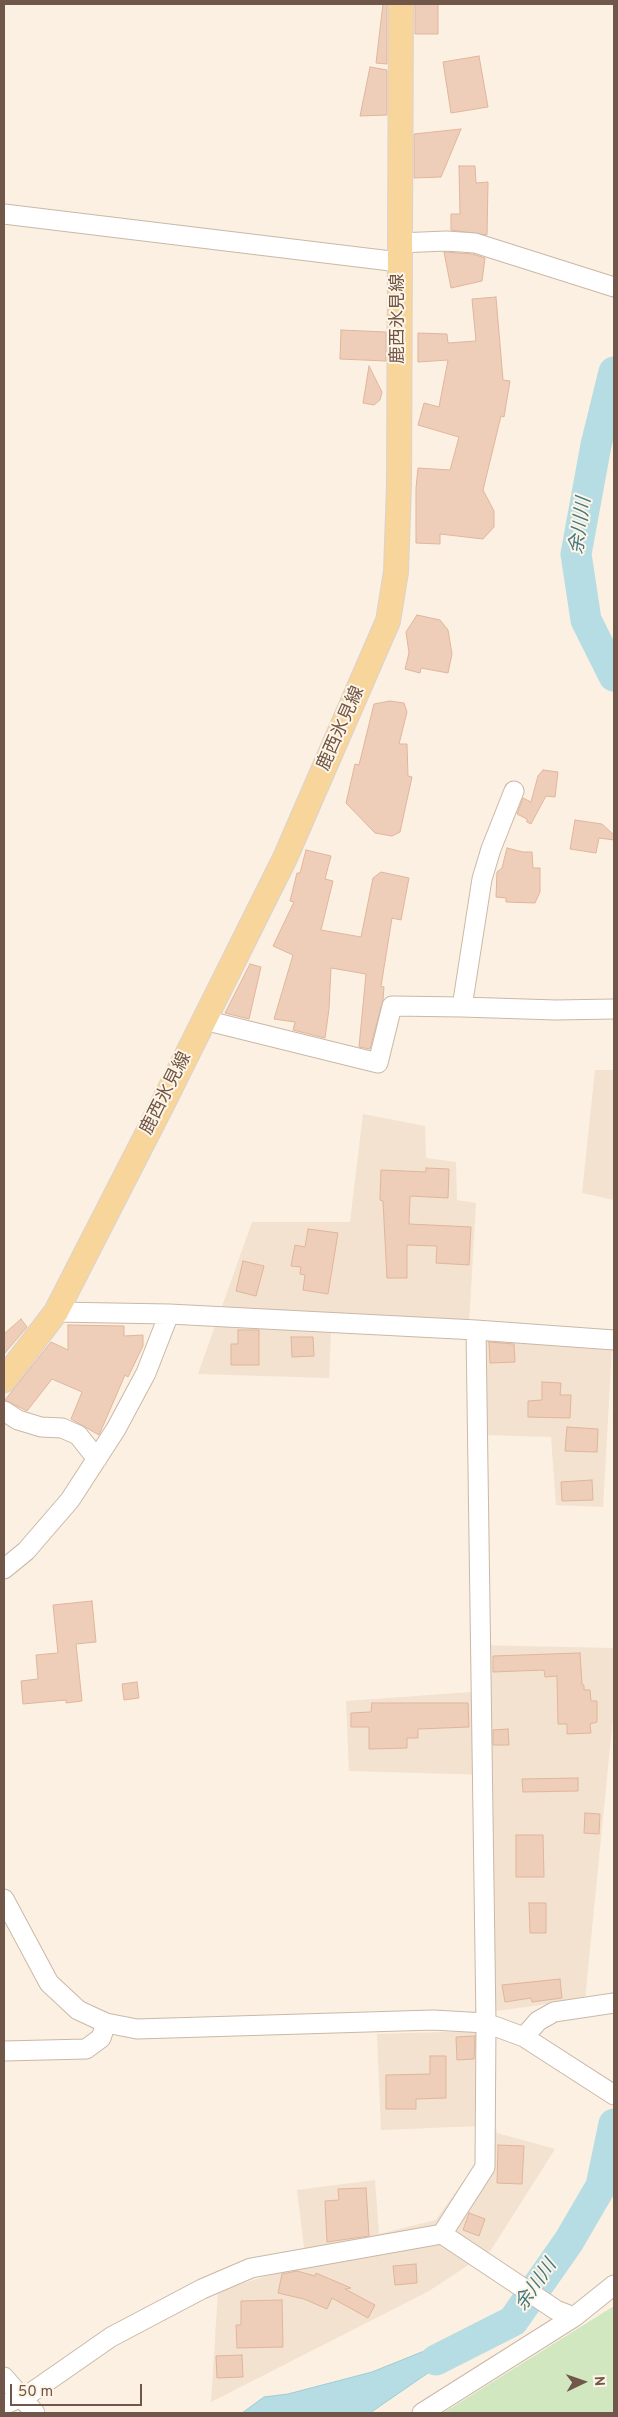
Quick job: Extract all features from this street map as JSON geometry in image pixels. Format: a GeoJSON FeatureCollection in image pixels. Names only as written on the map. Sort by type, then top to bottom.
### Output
{"type":"FeatureCollection","features":[{"type":"Feature","properties":{"kind":"main road","name":"鹿西氷見線"},"geometry":{"type":"LineString","coordinates":[[4,1380],[56,1312],[204,1020],[285,858],[388,621],[396,572],[399,485],[401,4]]}},
{"type":"Feature","properties":{"kind":"street"},"geometry":{"type":"LineString","coordinates":[[4,214],[399,252],[446,241],[475,243],[614,287]]}},
{"type":"Feature","properties":{"kind":"street"},"geometry":{"type":"LineString","coordinates":[[462,1007],[482,879],[491,849],[514,791]]}},
{"type":"Feature","properties":{"kind":"street"},"geometry":{"type":"LineString","coordinates":[[204,1020],[378,1063],[392,1006],[556,1010],[614,1009]]}},
{"type":"Feature","properties":{"kind":"street"},"geometry":{"type":"LineString","coordinates":[[56,1312],[169,1314],[476,1330],[614,1340]]}},
{"type":"Feature","properties":{"kind":"street"},"geometry":{"type":"LineString","coordinates":[[4,1569],[26,1551],[70,1500],[116,1429],[146,1373],[169,1314]]}},
{"type":"Feature","properties":{"kind":"street"},"geometry":{"type":"LineString","coordinates":[[442,2234],[485,2167],[486,2023],[476,1330]]}},
{"type":"Feature","properties":{"kind":"street"},"geometry":{"type":"LineString","coordinates":[[4,1411],[18,1420],[41,1427],[62,1428],[78,1435],[96,1459]]}},
{"type":"Feature","properties":{"kind":"street"},"geometry":{"type":"LineString","coordinates":[[4,1899],[48,1983],[78,2010],[106,2023],[137,2029],[433,2020],[486,2023],[524,2038],[578,2069],[614,2095]]}},
{"type":"Feature","properties":{"kind":"street"},"geometry":{"type":"LineString","coordinates":[[524,2038],[538,2021],[554,2012],[614,2003]]}},
{"type":"Feature","properties":{"kind":"street"},"geometry":{"type":"LineString","coordinates":[[4,2051],[86,2049],[101,2038],[106,2023]]}},
{"type":"Feature","properties":{"kind":"street"},"geometry":{"type":"LineString","coordinates":[[4,2405],[21,2398],[111,2337],[202,2289],[251,2268],[442,2234],[556,2310],[574,2317]]}},
{"type":"Feature","properties":{"kind":"street"},"geometry":{"type":"LineString","coordinates":[[422,2413],[574,2317],[614,2285]]}},
{"type":"Feature","properties":{"kind":"street"},"geometry":{"type":"LineString","coordinates":[[4,2376],[35,2413]]}},
{"type":"Feature","properties":{"kind":"shaded area"},"geometry":{"type":"Polygon","coordinates":[[[595,1070],[614,1070],[614,1200],[582,1193],[595,1070]]]}},
{"type":"Feature","properties":{"kind":"shaded area"},"geometry":{"type":"Polygon","coordinates":[[[363,1114],[425,1126],[426,1158],[456,1162],[457,1200],[476,1203],[469,1323],[332,1314],[329,1378],[198,1374],[252,1222],[350,1222],[363,1114]]]}},
{"type":"Feature","properties":{"kind":"shaded area"},"geometry":{"type":"Polygon","coordinates":[[[482,1338],[612,1347],[603,1507],[556,1505],[551,1437],[485,1435],[482,1338]]]}},
{"type":"Feature","properties":{"kind":"shaded area"},"geometry":{"type":"Polygon","coordinates":[[[470,1645],[614,1648],[614,1707],[585,1999],[495,2011],[490,1775],[349,1771],[346,1701],[472,1692],[470,1645]]]}},
{"type":"Feature","properties":{"kind":"shaded area"},"geometry":{"type":"Polygon","coordinates":[[[478,2031],[497,2133],[555,2149],[491,2250],[429,2291],[211,2402],[218,2291],[306,2264],[297,2190],[375,2180],[379,2234],[436,2220],[479,2159],[479,2126],[381,2130],[377,2034],[478,2031]]]}},
{"type":"Feature","properties":{"kind":"green space"},"geometry":{"type":"Polygon","coordinates":[[[614,2306],[614,2413],[443,2413],[614,2306]]]}},
{"type":"Feature","properties":{"kind":"water"},"geometry":{"type":"Polygon","coordinates":[[[509,2317],[370,2413],[242,2413],[264,2397],[288,2394],[372,2372],[509,2317]]]}},
{"type":"Feature","properties":{"kind":"building"},"geometry":{"type":"Polygon","coordinates":[[[383,4],[387,4],[387,64],[376,63],[383,4]]]}},
{"type":"Feature","properties":{"kind":"building"},"geometry":{"type":"Polygon","coordinates":[[[415,4],[438,4],[438,34],[415,34],[415,4]]]}},
{"type":"Feature","properties":{"kind":"building"},"geometry":{"type":"Polygon","coordinates":[[[479,56],[488,107],[451,113],[443,62],[479,56]]]}},
{"type":"Feature","properties":{"kind":"building"},"geometry":{"type":"Polygon","coordinates":[[[370,67],[387,70],[387,115],[360,116],[370,67]]]}},
{"type":"Feature","properties":{"kind":"building"},"geometry":{"type":"Polygon","coordinates":[[[461,129],[441,177],[414,178],[414,134],[461,129]]]}},
{"type":"Feature","properties":{"kind":"building"},"geometry":{"type":"Polygon","coordinates":[[[459,166],[475,166],[476,183],[488,182],[487,235],[451,230],[451,214],[460,214],[459,166]]]}},
{"type":"Feature","properties":{"kind":"building"},"geometry":{"type":"Polygon","coordinates":[[[444,252],[473,254],[485,258],[482,281],[451,288],[444,252]]]}},
{"type":"Feature","properties":{"kind":"building"},"geometry":{"type":"Polygon","coordinates":[[[496,297],[503,380],[510,381],[504,417],[501,416],[483,490],[494,511],[494,527],[483,539],[440,534],[440,544],[416,543],[418,468],[450,470],[459,437],[418,425],[424,403],[439,407],[448,360],[418,362],[418,333],[447,334],[448,343],[476,341],[472,299],[496,297]]]}},
{"type":"Feature","properties":{"kind":"building"},"geometry":{"type":"Polygon","coordinates":[[[341,330],[386,332],[386,361],[340,359],[341,330]]]}},
{"type":"Feature","properties":{"kind":"building"},"geometry":{"type":"Polygon","coordinates":[[[369,366],[382,392],[380,400],[374,405],[363,403],[369,366]]]}},
{"type":"Feature","properties":{"kind":"building"},"geometry":{"type":"Polygon","coordinates":[[[417,615],[440,620],[448,630],[452,654],[448,673],[421,668],[420,673],[405,669],[409,653],[406,632],[417,615]]]}},
{"type":"Feature","properties":{"kind":"building"},"geometry":{"type":"Polygon","coordinates":[[[390,701],[404,703],[407,712],[399,744],[407,744],[408,776],[412,777],[400,832],[392,836],[375,833],[346,803],[355,764],[359,765],[374,704],[390,701]]]}},
{"type":"Feature","properties":{"kind":"building"},"geometry":{"type":"Polygon","coordinates":[[[543,770],[558,772],[555,797],[546,796],[531,824],[527,822],[527,819],[517,814],[523,798],[531,802],[538,776],[543,770]]]}},
{"type":"Feature","properties":{"kind":"building"},"geometry":{"type":"Polygon","coordinates":[[[575,820],[602,824],[614,835],[614,840],[599,838],[596,853],[570,849],[575,820]]]}},
{"type":"Feature","properties":{"kind":"building"},"geometry":{"type":"Polygon","coordinates":[[[507,848],[532,852],[533,868],[540,868],[540,892],[535,903],[506,902],[506,898],[496,897],[497,872],[502,868],[507,848]]]}},
{"type":"Feature","properties":{"kind":"building"},"geometry":{"type":"Polygon","coordinates":[[[306,850],[331,856],[325,879],[333,881],[321,930],[361,937],[373,878],[381,872],[409,878],[401,920],[392,918],[381,986],[384,987],[383,1000],[370,1049],[359,1047],[366,974],[331,968],[329,1009],[325,1038],[293,1030],[295,1022],[274,1019],[293,955],[273,946],[294,902],[290,901],[297,873],[300,873],[306,850]]]}},
{"type":"Feature","properties":{"kind":"building"},"geometry":{"type":"Polygon","coordinates":[[[250,964],[261,967],[249,1019],[225,1013],[250,964]]]}},
{"type":"Feature","properties":{"kind":"building"},"geometry":{"type":"Polygon","coordinates":[[[426,1168],[449,1169],[448,1198],[410,1196],[409,1224],[471,1227],[469,1265],[436,1263],[437,1246],[407,1245],[407,1278],[387,1278],[383,1201],[380,1200],[381,1170],[426,1172],[426,1168]]]}},
{"type":"Feature","properties":{"kind":"building"},"geometry":{"type":"Polygon","coordinates":[[[308,1229],[338,1233],[328,1294],[303,1290],[305,1275],[300,1274],[301,1267],[291,1266],[295,1245],[305,1247],[308,1229]]]}},
{"type":"Feature","properties":{"kind":"building"},"geometry":{"type":"Polygon","coordinates":[[[243,1261],[264,1266],[256,1296],[236,1291],[243,1261]]]}},
{"type":"Feature","properties":{"kind":"building"},"geometry":{"type":"Polygon","coordinates":[[[21,1319],[27,1327],[4,1354],[4,1334],[21,1319]]]}},
{"type":"Feature","properties":{"kind":"building"},"geometry":{"type":"Polygon","coordinates":[[[68,1325],[124,1326],[124,1336],[143,1335],[143,1346],[128,1377],[125,1375],[99,1435],[71,1419],[82,1392],[52,1379],[27,1411],[5,1400],[51,1342],[68,1350],[68,1325]]]}},
{"type":"Feature","properties":{"kind":"building"},"geometry":{"type":"Polygon","coordinates":[[[238,1330],[259,1330],[259,1365],[231,1365],[231,1344],[238,1344],[238,1330]]]}},
{"type":"Feature","properties":{"kind":"building"},"geometry":{"type":"Polygon","coordinates":[[[291,1337],[313,1337],[314,1356],[292,1357],[291,1337]]]}},
{"type":"Feature","properties":{"kind":"building"},"geometry":{"type":"Polygon","coordinates":[[[489,1342],[514,1344],[515,1362],[490,1363],[489,1342]]]}},
{"type":"Feature","properties":{"kind":"building"},"geometry":{"type":"Polygon","coordinates":[[[542,1382],[561,1383],[560,1395],[571,1395],[570,1418],[528,1417],[528,1401],[542,1400],[542,1382]]]}},
{"type":"Feature","properties":{"kind":"building"},"geometry":{"type":"Polygon","coordinates":[[[567,1427],[598,1429],[597,1452],[565,1451],[567,1427]]]}},
{"type":"Feature","properties":{"kind":"building"},"geometry":{"type":"Polygon","coordinates":[[[592,1480],[593,1500],[562,1501],[561,1482],[592,1480]]]}},
{"type":"Feature","properties":{"kind":"building"},"geometry":{"type":"Polygon","coordinates":[[[92,1601],[96,1642],[76,1644],[82,1701],[66,1703],[66,1700],[23,1704],[21,1681],[38,1679],[36,1655],[58,1653],[53,1605],[92,1601]]]}},
{"type":"Feature","properties":{"kind":"building"},"geometry":{"type":"Polygon","coordinates":[[[580,1653],[582,1685],[584,1685],[584,1690],[590,1690],[591,1701],[597,1701],[597,1722],[590,1724],[591,1733],[567,1734],[567,1724],[558,1724],[557,1676],[545,1677],[544,1670],[493,1672],[493,1656],[580,1653]]]}},
{"type":"Feature","properties":{"kind":"building"},"geometry":{"type":"Polygon","coordinates":[[[137,1682],[139,1698],[124,1700],[122,1684],[137,1682]]]}},
{"type":"Feature","properties":{"kind":"building"},"geometry":{"type":"Polygon","coordinates":[[[372,1703],[468,1703],[469,1727],[418,1729],[418,1738],[407,1738],[407,1748],[369,1749],[369,1727],[351,1727],[351,1713],[371,1712],[372,1703]]]}},
{"type":"Feature","properties":{"kind":"building"},"geometry":{"type":"Polygon","coordinates":[[[508,1729],[509,1745],[493,1745],[493,1730],[508,1729]]]}},
{"type":"Feature","properties":{"kind":"building"},"geometry":{"type":"Polygon","coordinates":[[[578,1778],[578,1791],[523,1792],[522,1779],[578,1778]]]}},
{"type":"Feature","properties":{"kind":"building"},"geometry":{"type":"Polygon","coordinates":[[[585,1813],[600,1814],[599,1834],[584,1833],[585,1813]]]}},
{"type":"Feature","properties":{"kind":"building"},"geometry":{"type":"Polygon","coordinates":[[[516,1835],[543,1835],[544,1877],[516,1877],[516,1835]]]}},
{"type":"Feature","properties":{"kind":"building"},"geometry":{"type":"Polygon","coordinates":[[[529,1903],[546,1903],[546,1933],[530,1933],[529,1903]]]}},
{"type":"Feature","properties":{"kind":"building"},"geometry":{"type":"Polygon","coordinates":[[[560,1979],[562,1998],[532,2002],[531,1998],[505,2002],[502,1985],[560,1979]]]}},
{"type":"Feature","properties":{"kind":"building"},"geometry":{"type":"Polygon","coordinates":[[[475,2036],[474,2059],[457,2060],[456,2037],[475,2036]]]}},
{"type":"Feature","properties":{"kind":"building"},"geometry":{"type":"Polygon","coordinates":[[[430,2056],[446,2056],[446,2098],[416,2099],[416,2109],[386,2109],[386,2075],[430,2074],[430,2056]]]}},
{"type":"Feature","properties":{"kind":"building"},"geometry":{"type":"Polygon","coordinates":[[[498,2145],[524,2146],[522,2184],[497,2183],[498,2145]]]}},
{"type":"Feature","properties":{"kind":"building"},"geometry":{"type":"Polygon","coordinates":[[[366,2188],[369,2236],[327,2242],[325,2201],[339,2200],[338,2189],[366,2188]]]}},
{"type":"Feature","properties":{"kind":"building"},"geometry":{"type":"Polygon","coordinates":[[[469,2213],[485,2219],[479,2236],[463,2230],[469,2213]]]}},
{"type":"Feature","properties":{"kind":"building"},"geometry":{"type":"Polygon","coordinates":[[[416,2264],[417,2283],[395,2285],[393,2266],[416,2264]]]}},
{"type":"Feature","properties":{"kind":"building"},"geometry":{"type":"Polygon","coordinates":[[[297,2271],[315,2276],[316,2273],[351,2288],[345,2289],[375,2305],[368,2318],[332,2298],[327,2309],[304,2299],[278,2293],[282,2274],[297,2271]]]}},
{"type":"Feature","properties":{"kind":"building"},"geometry":{"type":"Polygon","coordinates":[[[282,2300],[283,2347],[237,2348],[236,2325],[241,2325],[241,2301],[282,2300]]]}},
{"type":"Feature","properties":{"kind":"building"},"geometry":{"type":"Polygon","coordinates":[[[242,2355],[243,2377],[217,2378],[216,2356],[242,2355]]]}},
{"type":"Feature","properties":{"kind":"waterway","name":"余川川"},"geometry":{"type":"LineString","coordinates":[[614,372],[596,445],[576,554],[586,620],[614,676]]}},
{"type":"Feature","properties":{"kind":"waterway","name":"余川川"},"geometry":{"type":"LineString","coordinates":[[436,2360],[513,2321],[569,2241],[601,2186],[614,2124]]}}]}
